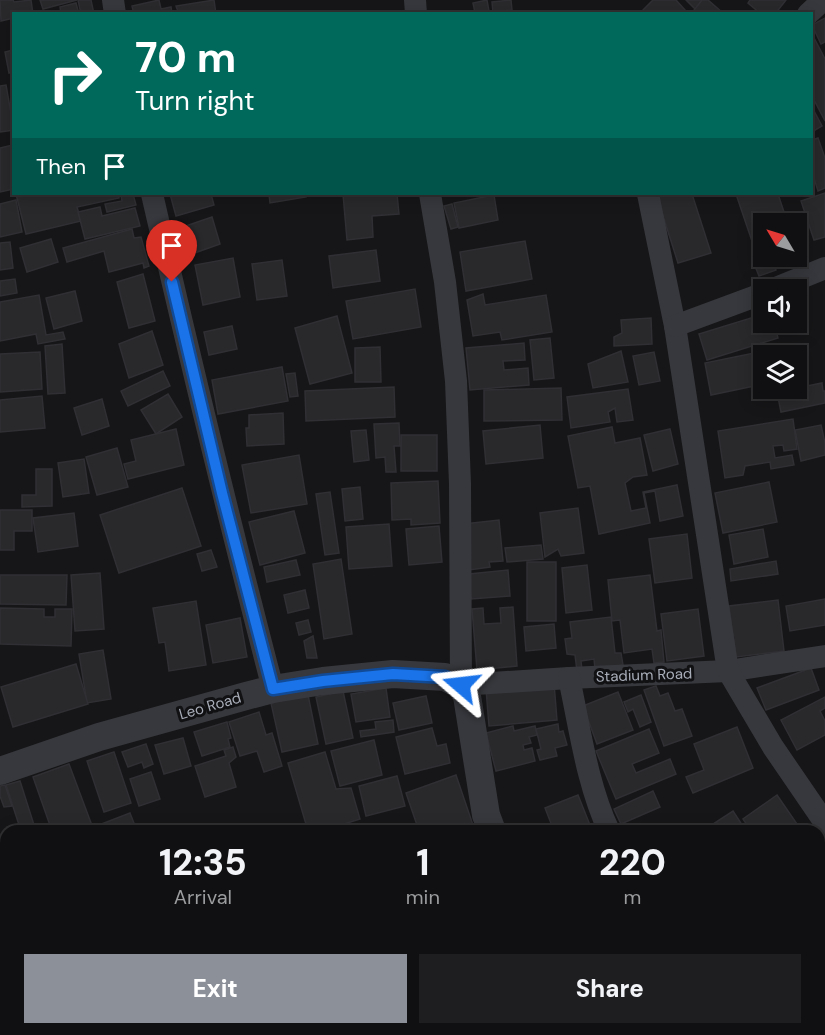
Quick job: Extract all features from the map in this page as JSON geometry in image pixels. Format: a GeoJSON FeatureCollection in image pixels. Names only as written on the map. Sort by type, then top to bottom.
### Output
{"type":"FeatureCollection","features":[{"type":"Feature","properties":{"kind":"street"},"geometry":{"type":"LineString","coordinates":[[810,12],[823,0]]}},
{"type":"Feature","properties":{"kind":"street"},"geometry":{"type":"LineString","coordinates":[[152,195],[222,493],[273,689]]}},
{"type":"Feature","properties":{"kind":"street"},"geometry":{"type":"LineString","coordinates":[[430,195],[445,282],[456,381],[460,484],[461,685],[467,696],[486,815],[490,825]]}},
{"type":"Feature","properties":{"kind":"street"},"geometry":{"type":"LineString","coordinates":[[648,195],[675,326],[728,671],[772,747],[825,823]]}},
{"type":"Feature","properties":{"kind":"street"},"geometry":{"type":"LineString","coordinates":[[798,279],[825,268]]}},
{"type":"Feature","properties":{"kind":"street"},"geometry":{"type":"LineString","coordinates":[[675,326],[753,296]]}},
{"type":"Feature","properties":{"kind":"street","name":"Stadium Road"},"geometry":{"type":"LineString","coordinates":[[461,685],[728,671],[825,656]]}},
{"type":"Feature","properties":{"kind":"street","name":"Leo Road"},"geometry":{"type":"LineString","coordinates":[[0,770],[99,737],[273,689],[393,674],[445,677],[461,685]]}},
{"type":"Feature","properties":{"kind":"street"},"geometry":{"type":"LineString","coordinates":[[569,678],[589,771],[606,825]]}},
{"type":"Feature","properties":{"kind":"building"},"geometry":{"type":"Polygon","coordinates":[[[0,0],[13,0],[14,2],[31,0],[33,12],[12,12],[12,18],[1,21],[0,0]]]}},
{"type":"Feature","properties":{"kind":"building"},"geometry":{"type":"Polygon","coordinates":[[[40,0],[77,0],[43,9],[40,0]]]}},
{"type":"Feature","properties":{"kind":"building"},"geometry":{"type":"Polygon","coordinates":[[[78,0],[91,0],[94,12],[81,12],[78,0]]]}},
{"type":"Feature","properties":{"kind":"building"},"geometry":{"type":"Polygon","coordinates":[[[159,0],[161,9],[171,7],[172,12],[134,12],[132,6],[159,0]]]}},
{"type":"Feature","properties":{"kind":"building"},"geometry":{"type":"Polygon","coordinates":[[[214,0],[216,12],[178,12],[176,6],[214,0]]]}},
{"type":"Feature","properties":{"kind":"building"},"geometry":{"type":"Polygon","coordinates":[[[487,0],[489,11],[475,12],[473,3],[487,0]]]}},
{"type":"Feature","properties":{"kind":"building"},"geometry":{"type":"Polygon","coordinates":[[[511,0],[512,10],[493,12],[492,2],[511,0]]]}},
{"type":"Feature","properties":{"kind":"building"},"geometry":{"type":"Polygon","coordinates":[[[653,0],[676,0],[685,10],[683,12],[641,12],[653,0]]]}},
{"type":"Feature","properties":{"kind":"building"},"geometry":{"type":"Polygon","coordinates":[[[686,0],[706,0],[696,10],[686,0]]]}},
{"type":"Feature","properties":{"kind":"building"},"geometry":{"type":"Polygon","coordinates":[[[702,0],[708,0],[722,12],[693,12],[702,0]]]}},
{"type":"Feature","properties":{"kind":"building"},"geometry":{"type":"Polygon","coordinates":[[[750,0],[786,0],[777,12],[759,12],[748,3],[750,0]]]}},
{"type":"Feature","properties":{"kind":"building"},"geometry":{"type":"Polygon","coordinates":[[[76,3],[78,12],[61,12],[60,7],[76,3]]]}},
{"type":"Feature","properties":{"kind":"building"},"geometry":{"type":"Polygon","coordinates":[[[825,18],[825,42],[821,44],[813,24],[825,18]]]}},
{"type":"Feature","properties":{"kind":"building"},"geometry":{"type":"Polygon","coordinates":[[[813,36],[825,59],[825,121],[813,98],[813,36]]]}},
{"type":"Feature","properties":{"kind":"building"},"geometry":{"type":"Polygon","coordinates":[[[12,50],[12,72],[9,73],[5,52],[12,50]]]}},
{"type":"Feature","properties":{"kind":"building"},"geometry":{"type":"Polygon","coordinates":[[[6,85],[12,130],[0,132],[0,86],[6,85]]]}},
{"type":"Feature","properties":{"kind":"building"},"geometry":{"type":"Polygon","coordinates":[[[813,109],[822,126],[813,131],[813,109]]]}},
{"type":"Feature","properties":{"kind":"building"},"geometry":{"type":"Polygon","coordinates":[[[818,138],[825,158],[825,188],[818,191],[813,175],[813,140],[818,138]]]}},
{"type":"Feature","properties":{"kind":"building"},"geometry":{"type":"Polygon","coordinates":[[[12,145],[12,189],[0,192],[0,148],[12,145]]]}},
{"type":"Feature","properties":{"kind":"building"},"geometry":{"type":"Polygon","coordinates":[[[825,193],[825,237],[814,240],[807,213],[801,201],[825,193]]]}},
{"type":"Feature","properties":{"kind":"building"},"geometry":{"type":"Polygon","coordinates":[[[16,195],[119,195],[119,198],[77,207],[81,221],[26,234],[16,195]]]}},
{"type":"Feature","properties":{"kind":"building"},"geometry":{"type":"Polygon","coordinates":[[[121,195],[133,195],[136,205],[107,212],[105,204],[122,201],[121,195]]]}},
{"type":"Feature","properties":{"kind":"building"},"geometry":{"type":"Polygon","coordinates":[[[170,195],[211,195],[214,205],[176,216],[170,195]]]}},
{"type":"Feature","properties":{"kind":"building"},"geometry":{"type":"Polygon","coordinates":[[[269,195],[305,195],[306,197],[270,203],[269,195]]]}},
{"type":"Feature","properties":{"kind":"building"},"geometry":{"type":"Polygon","coordinates":[[[343,195],[397,195],[399,214],[372,216],[373,237],[347,240],[343,195]]]}},
{"type":"Feature","properties":{"kind":"building"},"geometry":{"type":"Polygon","coordinates":[[[494,195],[498,220],[459,228],[454,203],[494,195]]]}},
{"type":"Feature","properties":{"kind":"building"},"geometry":{"type":"Polygon","coordinates":[[[656,195],[692,195],[711,253],[678,263],[656,195]]]}},
{"type":"Feature","properties":{"kind":"building"},"geometry":{"type":"Polygon","coordinates":[[[736,195],[778,195],[784,213],[753,213],[753,244],[736,195]]]}},
{"type":"Feature","properties":{"kind":"building"},"geometry":{"type":"Polygon","coordinates":[[[16,200],[22,232],[0,237],[0,204],[16,200]]]}},
{"type":"Feature","properties":{"kind":"building"},"geometry":{"type":"Polygon","coordinates":[[[452,204],[458,227],[451,229],[444,206],[452,204]]]}},
{"type":"Feature","properties":{"kind":"building"},"geometry":{"type":"Polygon","coordinates":[[[100,207],[102,216],[135,208],[140,226],[85,239],[78,212],[100,207]]]}},
{"type":"Feature","properties":{"kind":"building"},"geometry":{"type":"Polygon","coordinates":[[[212,217],[220,244],[189,255],[180,228],[212,217]]]}},
{"type":"Feature","properties":{"kind":"building"},"geometry":{"type":"Polygon","coordinates":[[[132,229],[134,238],[141,237],[149,266],[144,268],[143,263],[109,272],[104,251],[67,262],[63,248],[132,229]]]}},
{"type":"Feature","properties":{"kind":"building"},"geometry":{"type":"Polygon","coordinates":[[[51,239],[58,262],[27,272],[20,248],[51,239]]]}},
{"type":"Feature","properties":{"kind":"building"},"geometry":{"type":"Polygon","coordinates":[[[525,241],[532,279],[466,291],[460,252],[525,241]]]}},
{"type":"Feature","properties":{"kind":"building"},"geometry":{"type":"Polygon","coordinates":[[[10,242],[13,268],[0,270],[0,243],[10,242]]]}},
{"type":"Feature","properties":{"kind":"building"},"geometry":{"type":"Polygon","coordinates":[[[376,250],[380,281],[333,288],[329,256],[376,250]]]}},
{"type":"Feature","properties":{"kind":"building"},"geometry":{"type":"Polygon","coordinates":[[[233,258],[240,297],[203,305],[195,265],[233,258]]]}},
{"type":"Feature","properties":{"kind":"building"},"geometry":{"type":"Polygon","coordinates":[[[282,260],[287,296],[257,300],[252,264],[282,260]]]}},
{"type":"Feature","properties":{"kind":"building"},"geometry":{"type":"Polygon","coordinates":[[[755,267],[775,267],[776,270],[759,276],[755,267]]]}},
{"type":"Feature","properties":{"kind":"building"},"geometry":{"type":"Polygon","coordinates":[[[143,274],[155,321],[129,328],[117,282],[143,274]]]}},
{"type":"Feature","properties":{"kind":"building"},"geometry":{"type":"Polygon","coordinates":[[[15,279],[17,293],[0,296],[0,281],[15,279]]]}},
{"type":"Feature","properties":{"kind":"building"},"geometry":{"type":"Polygon","coordinates":[[[415,289],[421,327],[353,339],[346,301],[415,289]]]}},
{"type":"Feature","properties":{"kind":"building"},"geometry":{"type":"Polygon","coordinates":[[[75,291],[82,321],[54,329],[46,298],[75,291]]]}},
{"type":"Feature","properties":{"kind":"building"},"geometry":{"type":"Polygon","coordinates":[[[483,294],[485,305],[546,295],[552,332],[502,340],[500,332],[473,336],[467,300],[483,294]]]}},
{"type":"Feature","properties":{"kind":"building"},"geometry":{"type":"Polygon","coordinates":[[[39,295],[46,335],[63,332],[65,339],[38,344],[36,334],[0,341],[0,302],[39,295]]]}},
{"type":"Feature","properties":{"kind":"building"},"geometry":{"type":"Polygon","coordinates":[[[337,316],[352,373],[310,384],[295,328],[337,316]]]}},
{"type":"Feature","properties":{"kind":"building"},"geometry":{"type":"Polygon","coordinates":[[[753,317],[753,333],[777,333],[778,338],[707,360],[699,334],[753,317]]]}},
{"type":"Feature","properties":{"kind":"building"},"geometry":{"type":"Polygon","coordinates":[[[651,318],[652,344],[614,346],[614,337],[622,333],[621,320],[651,318]]]}},
{"type":"Feature","properties":{"kind":"building"},"geometry":{"type":"Polygon","coordinates":[[[232,326],[237,349],[209,355],[204,332],[232,326]]]}},
{"type":"Feature","properties":{"kind":"building"},"geometry":{"type":"Polygon","coordinates":[[[152,331],[163,365],[129,378],[119,344],[152,331]]]}},
{"type":"Feature","properties":{"kind":"building"},"geometry":{"type":"Polygon","coordinates":[[[550,338],[554,378],[534,380],[530,340],[550,338]]]}},
{"type":"Feature","properties":{"kind":"building"},"geometry":{"type":"Polygon","coordinates":[[[524,343],[525,360],[503,361],[504,370],[528,368],[529,385],[470,390],[466,348],[524,343]]]}},
{"type":"Feature","properties":{"kind":"building"},"geometry":{"type":"Polygon","coordinates":[[[62,344],[65,393],[48,394],[45,346],[62,344]]]}},
{"type":"Feature","properties":{"kind":"building"},"geometry":{"type":"Polygon","coordinates":[[[380,347],[381,382],[355,382],[355,348],[380,347]]]}},
{"type":"Feature","properties":{"kind":"building"},"geometry":{"type":"Polygon","coordinates":[[[621,351],[628,382],[593,388],[588,364],[621,351]]]}},
{"type":"Feature","properties":{"kind":"building"},"geometry":{"type":"Polygon","coordinates":[[[40,352],[42,389],[0,392],[0,354],[40,352]]]}},
{"type":"Feature","properties":{"kind":"building"},"geometry":{"type":"Polygon","coordinates":[[[654,352],[660,381],[639,385],[633,356],[654,352]]]}},
{"type":"Feature","properties":{"kind":"building"},"geometry":{"type":"Polygon","coordinates":[[[753,353],[753,386],[711,395],[705,363],[753,353]]]}},
{"type":"Feature","properties":{"kind":"building"},"geometry":{"type":"Polygon","coordinates":[[[282,367],[288,401],[218,414],[212,380],[282,367]]]}},
{"type":"Feature","properties":{"kind":"building"},"geometry":{"type":"Polygon","coordinates":[[[163,371],[170,386],[128,406],[121,391],[163,371]]]}},
{"type":"Feature","properties":{"kind":"building"},"geometry":{"type":"Polygon","coordinates":[[[295,373],[298,396],[290,397],[286,374],[295,373]]]}},
{"type":"Feature","properties":{"kind":"building"},"geometry":{"type":"Polygon","coordinates":[[[822,383],[825,403],[781,412],[778,399],[807,399],[807,386],[822,383]]]}},
{"type":"Feature","properties":{"kind":"building"},"geometry":{"type":"Polygon","coordinates":[[[394,387],[395,417],[306,421],[305,391],[394,387]]]}},
{"type":"Feature","properties":{"kind":"building"},"geometry":{"type":"Polygon","coordinates":[[[561,388],[562,420],[484,421],[484,390],[561,388]]]}},
{"type":"Feature","properties":{"kind":"building"},"geometry":{"type":"Polygon","coordinates":[[[628,389],[633,420],[617,422],[615,408],[608,412],[610,422],[571,428],[567,397],[628,389]]]}},
{"type":"Feature","properties":{"kind":"building"},"geometry":{"type":"Polygon","coordinates":[[[168,394],[182,417],[156,434],[141,410],[168,394]]]}},
{"type":"Feature","properties":{"kind":"building"},"geometry":{"type":"Polygon","coordinates":[[[42,396],[45,428],[0,432],[0,400],[42,396]]]}},
{"type":"Feature","properties":{"kind":"building"},"geometry":{"type":"Polygon","coordinates":[[[102,399],[109,426],[82,435],[74,408],[102,399]]]}},
{"type":"Feature","properties":{"kind":"building"},"geometry":{"type":"Polygon","coordinates":[[[283,413],[284,444],[247,446],[246,428],[249,428],[249,415],[283,413]]]}},
{"type":"Feature","properties":{"kind":"building"},"geometry":{"type":"Polygon","coordinates":[[[793,419],[797,449],[784,451],[783,445],[773,446],[775,458],[792,455],[794,465],[771,469],[770,462],[745,466],[743,475],[725,478],[718,431],[793,419]]]}},
{"type":"Feature","properties":{"kind":"building"},"geometry":{"type":"Polygon","coordinates":[[[399,423],[400,446],[394,446],[396,472],[386,472],[385,457],[376,458],[374,424],[399,423]]]}},
{"type":"Feature","properties":{"kind":"building"},"geometry":{"type":"Polygon","coordinates":[[[540,425],[543,458],[486,464],[483,431],[540,425]]]}},
{"type":"Feature","properties":{"kind":"building"},"geometry":{"type":"Polygon","coordinates":[[[821,425],[825,455],[801,461],[795,430],[821,425]]]}},
{"type":"Feature","properties":{"kind":"building"},"geometry":{"type":"Polygon","coordinates":[[[612,427],[615,443],[640,438],[647,475],[633,477],[625,483],[631,511],[646,508],[643,492],[677,485],[683,516],[660,521],[655,491],[644,493],[650,523],[599,534],[590,486],[578,488],[568,436],[612,427]]]}},
{"type":"Feature","properties":{"kind":"building"},"geometry":{"type":"Polygon","coordinates":[[[176,429],[184,465],[128,479],[124,464],[136,461],[131,440],[176,429]]]}},
{"type":"Feature","properties":{"kind":"building"},"geometry":{"type":"Polygon","coordinates":[[[670,429],[678,464],[653,471],[644,435],[670,429]]]}},
{"type":"Feature","properties":{"kind":"building"},"geometry":{"type":"Polygon","coordinates":[[[366,430],[369,460],[354,462],[351,431],[366,430]]]}},
{"type":"Feature","properties":{"kind":"building"},"geometry":{"type":"Polygon","coordinates":[[[401,435],[437,435],[437,471],[401,471],[401,435]]]}},
{"type":"Feature","properties":{"kind":"building"},"geometry":{"type":"Polygon","coordinates":[[[117,448],[128,487],[97,495],[86,457],[117,448]]]}},
{"type":"Feature","properties":{"kind":"building"},"geometry":{"type":"Polygon","coordinates":[[[299,455],[307,504],[251,513],[242,465],[299,455]]]}},
{"type":"Feature","properties":{"kind":"building"},"geometry":{"type":"Polygon","coordinates":[[[84,459],[89,493],[63,497],[58,463],[84,459]]]}},
{"type":"Feature","properties":{"kind":"building"},"geometry":{"type":"Polygon","coordinates":[[[36,469],[52,469],[52,506],[22,507],[22,495],[36,495],[36,469]]]}},
{"type":"Feature","properties":{"kind":"building"},"geometry":{"type":"Polygon","coordinates":[[[438,481],[440,523],[411,525],[411,519],[392,520],[391,483],[438,481]]]}},
{"type":"Feature","properties":{"kind":"building"},"geometry":{"type":"Polygon","coordinates":[[[769,482],[777,522],[723,533],[715,493],[769,482]]]}},
{"type":"Feature","properties":{"kind":"building"},"geometry":{"type":"Polygon","coordinates":[[[360,487],[363,519],[345,521],[342,489],[360,487]]]}},
{"type":"Feature","properties":{"kind":"building"},"geometry":{"type":"Polygon","coordinates":[[[182,488],[201,546],[119,573],[100,515],[182,488]]]}},
{"type":"Feature","properties":{"kind":"building"},"geometry":{"type":"Polygon","coordinates":[[[330,492],[339,553],[325,555],[316,494],[330,492]]]}},
{"type":"Feature","properties":{"kind":"building"},"geometry":{"type":"Polygon","coordinates":[[[578,508],[584,553],[561,556],[558,549],[545,557],[540,513],[578,508]]]}},
{"type":"Feature","properties":{"kind":"building"},"geometry":{"type":"Polygon","coordinates":[[[0,510],[32,510],[32,531],[14,531],[14,550],[0,550],[0,510]]]}},
{"type":"Feature","properties":{"kind":"building"},"geometry":{"type":"Polygon","coordinates":[[[294,511],[305,553],[260,565],[249,522],[294,511]]]}},
{"type":"Feature","properties":{"kind":"building"},"geometry":{"type":"Polygon","coordinates":[[[74,513],[78,546],[38,552],[33,518],[74,513]]]}},
{"type":"Feature","properties":{"kind":"building"},"geometry":{"type":"Polygon","coordinates":[[[499,520],[503,561],[489,562],[490,567],[469,570],[464,524],[499,520]]]}},
{"type":"Feature","properties":{"kind":"building"},"geometry":{"type":"Polygon","coordinates":[[[389,524],[392,566],[349,569],[346,527],[389,524]]]}},
{"type":"Feature","properties":{"kind":"building"},"geometry":{"type":"Polygon","coordinates":[[[439,526],[442,562],[409,565],[406,529],[439,526]]]}},
{"type":"Feature","properties":{"kind":"building"},"geometry":{"type":"Polygon","coordinates":[[[763,529],[768,557],[734,564],[729,535],[763,529]]]}},
{"type":"Feature","properties":{"kind":"building"},"geometry":{"type":"Polygon","coordinates":[[[687,534],[692,578],[655,583],[649,539],[687,534]]]}},
{"type":"Feature","properties":{"kind":"building"},"geometry":{"type":"Polygon","coordinates":[[[541,545],[543,559],[507,562],[505,548],[541,545]]]}},
{"type":"Feature","properties":{"kind":"building"},"geometry":{"type":"Polygon","coordinates":[[[211,550],[217,567],[202,571],[197,554],[211,550]]]}},
{"type":"Feature","properties":{"kind":"building"},"geometry":{"type":"Polygon","coordinates":[[[341,559],[352,634],[324,639],[313,564],[341,559]]]}},
{"type":"Feature","properties":{"kind":"building"},"geometry":{"type":"Polygon","coordinates":[[[296,560],[300,575],[267,582],[264,567],[296,560]]]}},
{"type":"Feature","properties":{"kind":"building"},"geometry":{"type":"Polygon","coordinates":[[[776,561],[778,574],[731,581],[730,569],[776,561]]]}},
{"type":"Feature","properties":{"kind":"building"},"geometry":{"type":"Polygon","coordinates":[[[527,562],[556,562],[556,621],[527,621],[527,562]]]}},
{"type":"Feature","properties":{"kind":"building"},"geometry":{"type":"Polygon","coordinates":[[[587,565],[592,610],[566,613],[562,568],[587,565]]]}},
{"type":"Feature","properties":{"kind":"building"},"geometry":{"type":"Polygon","coordinates":[[[508,570],[510,596],[471,599],[469,574],[508,570]]]}},
{"type":"Feature","properties":{"kind":"building"},"geometry":{"type":"Polygon","coordinates":[[[100,573],[104,629],[75,631],[71,575],[100,573]]]}},
{"type":"Feature","properties":{"kind":"building"},"geometry":{"type":"Polygon","coordinates":[[[0,575],[67,575],[66,605],[0,604],[0,575]]]}},
{"type":"Feature","properties":{"kind":"building"},"geometry":{"type":"Polygon","coordinates":[[[650,575],[657,631],[661,630],[664,662],[654,663],[652,649],[624,653],[620,620],[612,621],[608,580],[650,575]]]}},
{"type":"Feature","properties":{"kind":"building"},"geometry":{"type":"Polygon","coordinates":[[[305,590],[309,608],[288,613],[284,595],[305,590]]]}},
{"type":"Feature","properties":{"kind":"building"},"geometry":{"type":"Polygon","coordinates":[[[825,599],[825,625],[790,631],[786,606],[825,599]]]}},
{"type":"Feature","properties":{"kind":"building"},"geometry":{"type":"Polygon","coordinates":[[[778,600],[784,651],[736,657],[729,606],[778,600]]]}},
{"type":"Feature","properties":{"kind":"building"},"geometry":{"type":"Polygon","coordinates":[[[196,601],[206,665],[169,671],[165,642],[159,643],[153,608],[196,601]]]}},
{"type":"Feature","properties":{"kind":"building"},"geometry":{"type":"Polygon","coordinates":[[[513,607],[517,666],[477,670],[472,609],[483,608],[484,624],[501,623],[500,608],[513,607]]]}},
{"type":"Feature","properties":{"kind":"building"},"geometry":{"type":"Polygon","coordinates":[[[0,608],[44,609],[44,617],[55,617],[55,609],[72,609],[71,646],[0,644],[0,608]]]}},
{"type":"Feature","properties":{"kind":"building"},"geometry":{"type":"Polygon","coordinates":[[[698,609],[704,656],[667,661],[661,614],[698,609]]]}},
{"type":"Feature","properties":{"kind":"building"},"geometry":{"type":"Polygon","coordinates":[[[611,617],[615,653],[621,653],[623,665],[595,669],[594,659],[581,661],[582,670],[577,671],[575,655],[567,654],[565,639],[572,638],[570,622],[611,617]]]}},
{"type":"Feature","properties":{"kind":"building"},"geometry":{"type":"Polygon","coordinates":[[[240,618],[247,657],[213,663],[206,625],[240,618]]]}},
{"type":"Feature","properties":{"kind":"building"},"geometry":{"type":"Polygon","coordinates":[[[308,620],[311,632],[299,635],[296,623],[308,620]]]}},
{"type":"Feature","properties":{"kind":"building"},"geometry":{"type":"Polygon","coordinates":[[[554,624],[556,648],[526,651],[524,627],[554,624]]]}},
{"type":"Feature","properties":{"kind":"building"},"geometry":{"type":"Polygon","coordinates":[[[313,636],[317,658],[307,658],[304,641],[313,636]]]}},
{"type":"Feature","properties":{"kind":"building"},"geometry":{"type":"Polygon","coordinates":[[[103,650],[111,699],[87,703],[79,654],[103,650]]]}},
{"type":"Feature","properties":{"kind":"building"},"geometry":{"type":"Polygon","coordinates":[[[76,664],[88,704],[13,727],[1,687],[76,664]]]}},
{"type":"Feature","properties":{"kind":"building"},"geometry":{"type":"Polygon","coordinates":[[[811,668],[819,690],[766,710],[757,688],[811,668]]]}},
{"type":"Feature","properties":{"kind":"building"},"geometry":{"type":"Polygon","coordinates":[[[554,683],[557,720],[489,726],[486,689],[554,683]]]}},
{"type":"Feature","properties":{"kind":"building"},"geometry":{"type":"Polygon","coordinates":[[[656,686],[660,696],[668,693],[675,711],[682,709],[692,736],[664,746],[644,690],[656,686]]]}},
{"type":"Feature","properties":{"kind":"building"},"geometry":{"type":"Polygon","coordinates":[[[386,688],[390,717],[356,722],[351,694],[386,688]]]}},
{"type":"Feature","properties":{"kind":"building"},"geometry":{"type":"Polygon","coordinates":[[[343,691],[353,738],[326,744],[316,697],[343,691]]]}},
{"type":"Feature","properties":{"kind":"building"},"geometry":{"type":"Polygon","coordinates":[[[618,692],[633,730],[597,744],[583,706],[618,692]]]}},
{"type":"Feature","properties":{"kind":"building"},"geometry":{"type":"Polygon","coordinates":[[[308,695],[318,744],[282,752],[271,703],[308,695]]]}},
{"type":"Feature","properties":{"kind":"building"},"geometry":{"type":"Polygon","coordinates":[[[641,695],[651,722],[640,727],[633,709],[628,712],[624,702],[641,695]]]}},
{"type":"Feature","properties":{"kind":"building"},"geometry":{"type":"Polygon","coordinates":[[[426,696],[432,723],[399,730],[393,703],[426,696]]]}},
{"type":"Feature","properties":{"kind":"building"},"geometry":{"type":"Polygon","coordinates":[[[825,697],[825,708],[820,711],[825,721],[825,735],[797,750],[781,720],[825,697]]]}},
{"type":"Feature","properties":{"kind":"building"},"geometry":{"type":"Polygon","coordinates":[[[259,712],[266,735],[272,733],[282,766],[264,772],[257,751],[240,756],[229,722],[259,712]]]}},
{"type":"Feature","properties":{"kind":"building"},"geometry":{"type":"Polygon","coordinates":[[[393,720],[394,732],[361,737],[360,731],[376,729],[375,722],[393,720]]]}},
{"type":"Feature","properties":{"kind":"building"},"geometry":{"type":"Polygon","coordinates":[[[227,722],[231,738],[228,739],[230,747],[202,756],[194,732],[227,722]]]}},
{"type":"Feature","properties":{"kind":"building"},"geometry":{"type":"Polygon","coordinates":[[[558,724],[559,732],[563,731],[567,745],[555,748],[557,756],[540,760],[537,750],[541,749],[536,729],[558,724]]]}},
{"type":"Feature","properties":{"kind":"building"},"geometry":{"type":"Polygon","coordinates":[[[513,726],[514,731],[535,726],[537,735],[529,737],[531,743],[523,745],[524,750],[532,748],[535,761],[496,771],[486,733],[513,726]]]}},
{"type":"Feature","properties":{"kind":"building"},"geometry":{"type":"Polygon","coordinates":[[[737,727],[753,768],[693,793],[686,777],[704,770],[694,744],[737,727]]]}},
{"type":"Feature","properties":{"kind":"building"},"geometry":{"type":"Polygon","coordinates":[[[432,728],[437,746],[446,744],[450,763],[405,774],[396,737],[432,728]]]}},
{"type":"Feature","properties":{"kind":"building"},"geometry":{"type":"Polygon","coordinates":[[[649,729],[659,753],[632,764],[636,773],[670,759],[676,774],[616,799],[596,751],[649,729]]]}},
{"type":"Feature","properties":{"kind":"building"},"geometry":{"type":"Polygon","coordinates":[[[183,738],[191,766],[164,774],[155,745],[183,738]]]}},
{"type":"Feature","properties":{"kind":"building"},"geometry":{"type":"Polygon","coordinates":[[[374,740],[382,775],[340,786],[331,751],[374,740]]]}},
{"type":"Feature","properties":{"kind":"building"},"geometry":{"type":"Polygon","coordinates":[[[146,744],[153,764],[144,768],[142,762],[128,767],[122,752],[146,744]]]}},
{"type":"Feature","properties":{"kind":"building"},"geometry":{"type":"Polygon","coordinates":[[[233,747],[236,757],[229,763],[236,787],[205,797],[195,766],[226,756],[224,750],[233,747]]]}},
{"type":"Feature","properties":{"kind":"building"},"geometry":{"type":"Polygon","coordinates":[[[114,752],[131,803],[104,812],[87,761],[114,752]]]}},
{"type":"Feature","properties":{"kind":"building"},"geometry":{"type":"Polygon","coordinates":[[[325,752],[336,789],[351,788],[360,819],[341,825],[306,825],[288,763],[325,752]]]}},
{"type":"Feature","properties":{"kind":"building"},"geometry":{"type":"Polygon","coordinates":[[[69,764],[92,825],[50,825],[33,777],[69,764]]]}},
{"type":"Feature","properties":{"kind":"building"},"geometry":{"type":"Polygon","coordinates":[[[151,772],[160,799],[139,806],[130,779],[151,772]]]}},
{"type":"Feature","properties":{"kind":"building"},"geometry":{"type":"Polygon","coordinates":[[[456,775],[473,825],[417,825],[406,793],[456,775]]]}},
{"type":"Feature","properties":{"kind":"building"},"geometry":{"type":"Polygon","coordinates":[[[397,776],[405,806],[366,816],[359,786],[397,776]]]}},
{"type":"Feature","properties":{"kind":"building"},"geometry":{"type":"Polygon","coordinates":[[[20,781],[34,825],[19,825],[6,785],[20,781]]]}},
{"type":"Feature","properties":{"kind":"building"},"geometry":{"type":"Polygon","coordinates":[[[5,785],[12,806],[4,807],[0,796],[0,786],[5,785]]]}},
{"type":"Feature","properties":{"kind":"building"},"geometry":{"type":"Polygon","coordinates":[[[653,791],[660,807],[621,824],[614,809],[653,791]]]}},
{"type":"Feature","properties":{"kind":"building"},"geometry":{"type":"Polygon","coordinates":[[[578,795],[590,825],[552,825],[545,808],[578,795]]]}},
{"type":"Feature","properties":{"kind":"building"},"geometry":{"type":"Polygon","coordinates":[[[777,795],[797,824],[747,825],[743,819],[777,795]]]}},
{"type":"Feature","properties":{"kind":"building"},"geometry":{"type":"Polygon","coordinates":[[[733,811],[742,825],[712,825],[733,811]]]}},
{"type":"Feature","properties":{"kind":"building"},"geometry":{"type":"Polygon","coordinates":[[[130,813],[135,825],[99,825],[130,813]]]}},
{"type":"Feature","properties":{"kind":"route"},"geometry":{"type":"LineString","coordinates":[[172,282],[222,493],[273,689],[393,674],[445,677],[461,685]]}}]}
